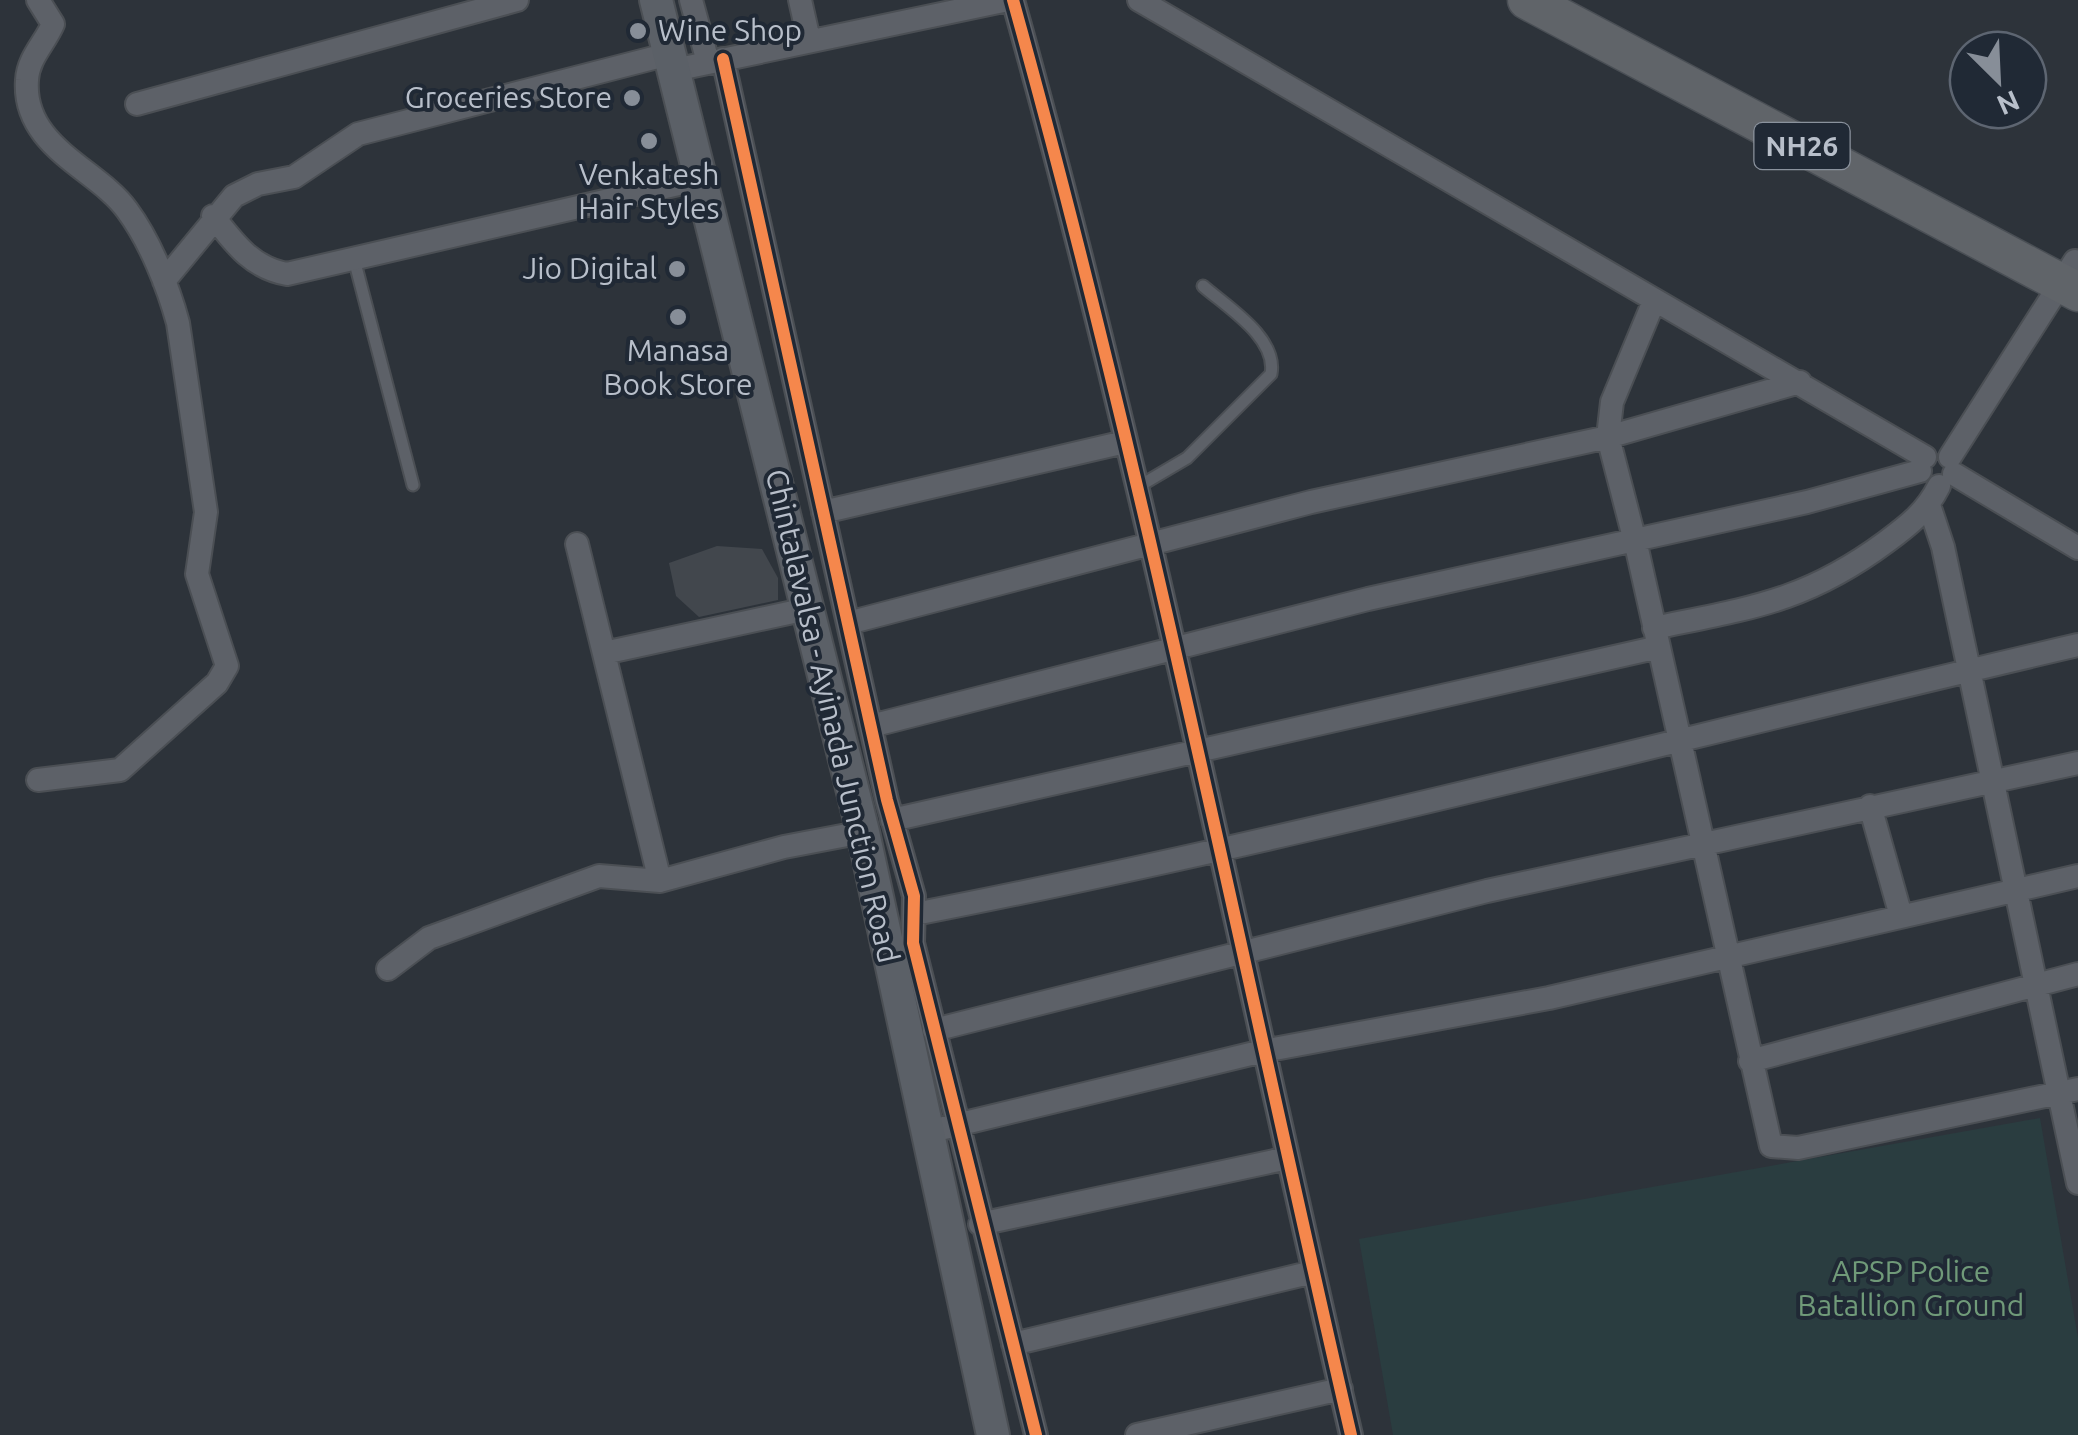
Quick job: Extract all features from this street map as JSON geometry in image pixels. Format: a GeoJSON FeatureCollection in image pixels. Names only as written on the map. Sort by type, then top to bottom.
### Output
{"type":"FeatureCollection","features":[{"type":"Feature","properties":{"kind":"highway","name":"NH26"},"geometry":{"type":"LineString","coordinates":[[1526,0],[2073,275]]}},
{"type":"Feature","properties":{"kind":"highway","name":"NH26"},"geometry":{"type":"LineString","coordinates":[[1579,0],[2073,275]]}},
{"type":"Feature","properties":{"kind":"main road","name":"Chintalavalsa - Ayinada Junction Road"},"geometry":{"type":"LineString","coordinates":[[656,0],[807,609],[877,826],[944,1128],[993,1435]]}},
{"type":"Feature","properties":{"kind":"street"},"geometry":{"type":"LineString","coordinates":[[38,0],[53,24],[29,66],[29,106],[66,158],[128,210],[164,282],[178,323],[206,512],[197,574],[228,666],[217,683],[120,770],[38,780]]}},
{"type":"Feature","properties":{"kind":"street"},"geometry":{"type":"LineString","coordinates":[[137,104],[517,0]]}},
{"type":"Feature","properties":{"kind":"street"},"geometry":{"type":"LineString","coordinates":[[691,0],[716,61],[824,512],[871,726],[877,826],[916,914],[914,943],[934,1030],[944,1128],[980,1224],[1036,1435]]}},
{"type":"Feature","properties":{"kind":"street"},"geometry":{"type":"LineString","coordinates":[[800,0],[809,40]]}},
{"type":"Feature","properties":{"kind":"street"},"geometry":{"type":"LineString","coordinates":[[164,282],[213,216],[244,189],[294,177],[377,126],[672,62],[716,61],[809,40],[907,10],[1010,0],[1067,194],[1150,543],[1351,1435]]}},
{"type":"Feature","properties":{"kind":"street"},"geometry":{"type":"LineString","coordinates":[[1139,0],[1654,302],[1800,382],[1936,475],[2074,541]]}},
{"type":"Feature","properties":{"kind":"street"},"geometry":{"type":"LineString","coordinates":[[213,216],[241,252],[273,272],[304,272],[700,179]]}},
{"type":"Feature","properties":{"kind":"street"},"geometry":{"type":"LineString","coordinates":[[388,968],[430,938],[599,876],[660,881],[784,846],[1656,637],[1821,586],[1936,475],[2073,275]]}},
{"type":"Feature","properties":{"kind":"street"},"geometry":{"type":"LineString","coordinates":[[1654,302],[1612,402],[1608,437],[1634,538],[1767,1138],[1777,1150],[2068,1091]]}},
{"type":"Feature","properties":{"kind":"street"},"geometry":{"type":"LineString","coordinates":[[848,623],[1150,543],[1608,437],[1800,382]]}},
{"type":"Feature","properties":{"kind":"street"},"geometry":{"type":"LineString","coordinates":[[824,512],[1125,442]]}},
{"type":"Feature","properties":{"kind":"street"},"geometry":{"type":"LineString","coordinates":[[871,726],[1174,652],[1368,598],[1936,475]]}},
{"type":"Feature","properties":{"kind":"street"},"geometry":{"type":"LineString","coordinates":[[1936,475],[1943,547],[1967,671],[2036,986],[2068,1091],[2078,1183]]}},
{"type":"Feature","properties":{"kind":"street"},"geometry":{"type":"LineString","coordinates":[[577,544],[660,881]]}},
{"type":"Feature","properties":{"kind":"street"},"geometry":{"type":"LineString","coordinates":[[604,653],[807,609]]}},
{"type":"Feature","properties":{"kind":"street"},"geometry":{"type":"LineString","coordinates":[[916,914],[1125,873],[1679,744],[2078,645]]}},
{"type":"Feature","properties":{"kind":"street"},"geometry":{"type":"LineString","coordinates":[[934,1030],[1702,841],[2078,762]]}},
{"type":"Feature","properties":{"kind":"street"},"geometry":{"type":"LineString","coordinates":[[1870,806],[1901,916]]}},
{"type":"Feature","properties":{"kind":"street"},"geometry":{"type":"LineString","coordinates":[[944,1128],[1263,1051],[1549,998],[2078,876]]}},
{"type":"Feature","properties":{"kind":"street"},"geometry":{"type":"LineString","coordinates":[[1750,1061],[2078,974]]}},
{"type":"Feature","properties":{"kind":"street"},"geometry":{"type":"LineString","coordinates":[[980,1224],[1288,1158]]}},
{"type":"Feature","properties":{"kind":"street"},"geometry":{"type":"LineString","coordinates":[[1014,1344],[1314,1272]]}},
{"type":"Feature","properties":{"kind":"street"},"geometry":{"type":"LineString","coordinates":[[1137,1435],[1340,1389]]}},
{"type":"Feature","properties":{"kind":"lane"},"geometry":{"type":"LineString","coordinates":[[354,258],[413,485]]}},
{"type":"Feature","properties":{"kind":"lane"},"geometry":{"type":"LineString","coordinates":[[1136,488],[1187,458],[1271,374],[1270,358],[1258,334],[1203,286]]}},
{"type":"Feature","properties":{"kind":"green space","name":"APSP Police Batallion Ground"},"geometry":{"type":"Polygon","coordinates":[[[2040,1118],[2078,1338],[2078,1435],[1393,1435],[1359,1239],[2040,1118]]]}},
{"type":"Feature","properties":{"kind":"building"},"geometry":{"type":"Polygon","coordinates":[[[717,546],[762,549],[778,578],[778,600],[699,617],[676,596],[669,563],[717,546]]]}},
{"type":"Feature","properties":{"kind":"cycle path"},"geometry":{"type":"LineString","coordinates":[[1013,0],[1149,536],[1351,1435]]}},
{"type":"Feature","properties":{"kind":"cycle path"},"geometry":{"type":"LineString","coordinates":[[723,59],[887,800],[914,896],[913,943],[1036,1435]]}},
{"type":"Feature","properties":{"kind":"place","name":"Wine Shop"},"geometry":{"type":"Point","coordinates":[638,31]}},
{"type":"Feature","properties":{"kind":"place","name":"Groceries Store"},"geometry":{"type":"Point","coordinates":[632,98]}},
{"type":"Feature","properties":{"kind":"place","name":"Venkatesh Hair Styles"},"geometry":{"type":"Point","coordinates":[649,141]}},
{"type":"Feature","properties":{"kind":"place","name":"Jio Digital"},"geometry":{"type":"Point","coordinates":[677,269]}},
{"type":"Feature","properties":{"kind":"place","name":"Manasa Book Store"},"geometry":{"type":"Point","coordinates":[678,317]}}]}
